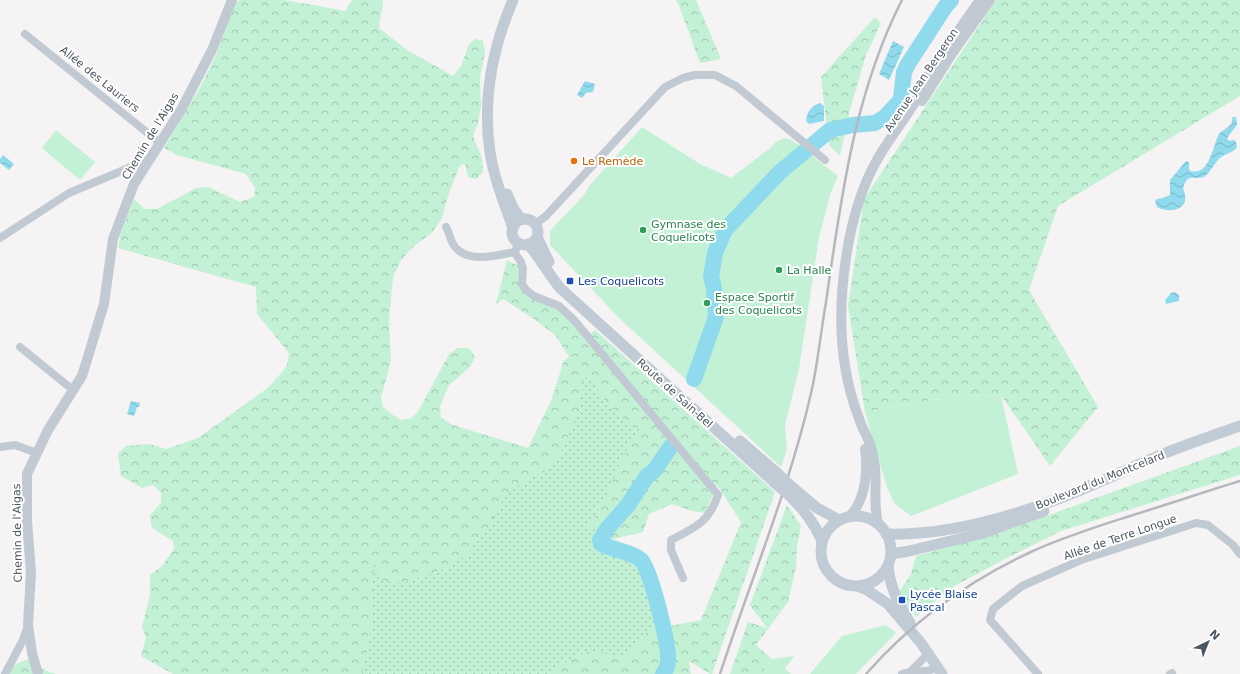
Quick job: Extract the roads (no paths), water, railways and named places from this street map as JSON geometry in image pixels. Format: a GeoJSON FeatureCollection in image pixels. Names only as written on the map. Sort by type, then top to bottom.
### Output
{"type":"FeatureCollection","features":[{"type":"Feature","properties":{"kind":"main road"},"geometry":{"type":"LineString","coordinates":[[513,0],[496,47],[489,79],[486,111],[490,152],[494,172],[513,228]]}},
{"type":"Feature","properties":{"kind":"main road"},"geometry":{"type":"LineString","coordinates":[[521,0],[501,52],[495,82],[494,134],[498,160],[507,192],[513,208],[521,219]]}},
{"type":"Feature","properties":{"kind":"main road"},"geometry":{"type":"LineString","coordinates":[[521,219],[527,219],[535,224],[538,230],[537,237],[533,242],[521,247],[512,233],[514,224],[521,219]]}},
{"type":"Feature","properties":{"kind":"main road","name":"Route de Sain-Bel"},"geometry":{"type":"LineString","coordinates":[[537,237],[552,267],[565,285],[776,477],[791,492],[804,510],[822,541]]}},
{"type":"Feature","properties":{"kind":"main road","name":"Route de Sain-Bel"},"geometry":{"type":"LineString","coordinates":[[521,247],[539,257],[547,271],[560,288],[776,477]]}},
{"type":"Feature","properties":{"kind":"main road","name":"Boulevard du Montcelard"},"geometry":{"type":"LineString","coordinates":[[886,534],[920,533],[981,523],[1052,501],[1163,454],[1240,426]]}},
{"type":"Feature","properties":{"kind":"main road","name":"Boulevard du Montcelard"},"geometry":{"type":"LineString","coordinates":[[891,554],[980,534],[1056,507],[1167,461],[1240,434]]}},
{"type":"Feature","properties":{"kind":"main road","name":"Route de Sain-Bel"},"geometry":{"type":"LineString","coordinates":[[791,492],[838,520]]}},
{"type":"Feature","properties":{"kind":"main road"},"geometry":{"type":"LineString","coordinates":[[921,643],[893,593],[888,566],[891,554],[890,544],[886,534],[878,524],[864,517],[850,516],[838,520],[828,529],[822,541],[820,555],[821,562],[828,574],[833,579],[846,586],[860,587],[867,590],[888,604],[929,653],[940,671]]}},
{"type":"Feature","properties":{"kind":"main road"},"geometry":{"type":"LineString","coordinates":[[860,587],[877,580],[888,566]]}},
{"type":"Feature","properties":{"kind":"street","name":"Chemin de l'Aigas"},"geometry":{"type":"LineString","coordinates":[[5,674],[22,642],[28,625],[30,573],[27,521],[27,474],[48,430],[82,376],[104,304],[114,239],[134,184],[181,110],[212,50],[232,0]]}},
{"type":"Feature","properties":{"kind":"street","name":"Avenue Jean Bergeron"},"geometry":{"type":"LineString","coordinates":[[878,524],[875,512],[875,468],[870,446],[861,425],[851,394],[845,365],[842,337],[842,297],[852,227],[861,196],[877,161],[915,102],[952,38],[980,0]]}},
{"type":"Feature","properties":{"kind":"street","name":"Avenue Jean Bergeron"},"geometry":{"type":"LineString","coordinates":[[872,172],[878,166],[913,116],[953,52],[990,0]]}},
{"type":"Feature","properties":{"kind":"street","name":"Allée des Lauriers"},"geometry":{"type":"LineString","coordinates":[[26,34],[160,143]]}},
{"type":"Feature","properties":{"kind":"street"},"geometry":{"type":"LineString","coordinates":[[535,224],[546,216],[665,87],[683,78],[694,75],[715,75],[736,86],[826,160]]}},
{"type":"Feature","properties":{"kind":"street"},"geometry":{"type":"LineString","coordinates":[[0,238],[69,193],[150,159]]}},
{"type":"Feature","properties":{"kind":"street"},"geometry":{"type":"LineString","coordinates":[[446,227],[454,245],[462,252],[476,257],[492,256],[521,247],[521,262],[523,268],[522,284],[526,290],[534,296],[559,306],[575,321],[718,495],[714,508],[708,516],[694,528],[671,540],[671,550],[683,578]]}},
{"type":"Feature","properties":{"kind":"street"},"geometry":{"type":"LineString","coordinates":[[20,347],[73,390]]}},
{"type":"Feature","properties":{"kind":"street","name":"Avenue Jean Bergeron"},"geometry":{"type":"LineString","coordinates":[[850,516],[859,505],[867,463],[861,425]]}},
{"type":"Feature","properties":{"kind":"street"},"geometry":{"type":"LineString","coordinates":[[0,447],[14,445],[38,452]]}},
{"type":"Feature","properties":{"kind":"street","name":"Allée de Terre Longue"},"geometry":{"type":"LineString","coordinates":[[1038,674],[990,620],[993,610],[1022,586],[1081,560],[1196,523],[1208,525],[1233,545],[1240,554]]}},
{"type":"Feature","properties":{"kind":"street"},"geometry":{"type":"LineString","coordinates":[[28,625],[32,653],[38,674]]}},
{"type":"Feature","properties":{"kind":"street"},"geometry":{"type":"LineString","coordinates":[[910,672],[929,653]]}},
{"type":"Feature","properties":{"kind":"street"},"geometry":{"type":"LineString","coordinates":[[902,674],[910,672],[927,673],[940,671]]}},
{"type":"Feature","properties":{"kind":"water"},"geometry":{"type":"Polygon","coordinates":[[[893,41],[904,47],[889,80],[879,74],[893,41]]]}},
{"type":"Feature","properties":{"kind":"water"},"geometry":{"type":"Polygon","coordinates":[[[585,81],[595,84],[593,92],[586,93],[582,98],[577,95],[585,81]]]}},
{"type":"Feature","properties":{"kind":"water"},"geometry":{"type":"Polygon","coordinates":[[[820,103],[824,106],[824,121],[809,124],[806,121],[808,112],[820,103]]]}},
{"type":"Feature","properties":{"kind":"water"},"geometry":{"type":"Polygon","coordinates":[[[1232,117],[1236,117],[1237,125],[1227,138],[1229,141],[1234,140],[1237,147],[1220,158],[1209,173],[1204,177],[1191,178],[1187,180],[1183,188],[1185,201],[1183,205],[1173,210],[1164,210],[1157,207],[1155,201],[1170,195],[1170,180],[1186,161],[1189,162],[1190,171],[1197,171],[1206,165],[1219,134],[1232,123],[1232,117]]]}},
{"type":"Feature","properties":{"kind":"water"},"geometry":{"type":"Polygon","coordinates":[[[3,155],[14,164],[9,170],[0,163],[0,159],[3,155]]]}},
{"type":"Feature","properties":{"kind":"water"},"geometry":{"type":"Polygon","coordinates":[[[1175,292],[1179,295],[1179,301],[1166,304],[1165,300],[1171,293],[1175,292]]]}},
{"type":"Feature","properties":{"kind":"water"},"geometry":{"type":"Polygon","coordinates":[[[131,401],[140,403],[134,416],[127,414],[131,401]]]}},
{"type":"Feature","properties":{"kind":"waterway"},"geometry":{"type":"LineString","coordinates":[[694,379],[716,317],[714,288],[711,276],[715,253],[725,230],[779,173],[830,130],[853,125],[875,123],[885,117],[901,98],[904,72],[908,64],[951,0]]}},
{"type":"Feature","properties":{"kind":"waterway"},"geometry":{"type":"LineString","coordinates":[[663,674],[667,668],[668,662],[666,639],[659,608],[645,567],[638,558],[601,544],[600,540],[607,529],[628,505],[647,476],[654,471],[671,446]]}},
{"type":"Feature","properties":{"kind":"railway"},"geometry":{"type":"LineString","coordinates":[[720,674],[793,462],[803,425],[816,368],[837,225],[852,148],[872,72],[902,0]]}},
{"type":"Feature","properties":{"kind":"railway"},"geometry":{"type":"LineString","coordinates":[[866,674],[922,620],[965,589],[1010,562],[1045,546],[1083,532],[1240,481]]}},
{"type":"Feature","properties":{"kind":"place","name":"Le Remède"},"geometry":{"type":"Point","coordinates":[574,161]}},
{"type":"Feature","properties":{"kind":"place","name":"Gymnase des Coquelicots"},"geometry":{"type":"Point","coordinates":[643,230]}},
{"type":"Feature","properties":{"kind":"place","name":"La Halle"},"geometry":{"type":"Point","coordinates":[779,270]}},
{"type":"Feature","properties":{"kind":"place","name":"Les Coquelicots"},"geometry":{"type":"Point","coordinates":[570,281]}},
{"type":"Feature","properties":{"kind":"place","name":"Espace Sportif des Coquelicots"},"geometry":{"type":"Point","coordinates":[707,303]}},
{"type":"Feature","properties":{"kind":"place","name":"Lycée Blaise Pascal"},"geometry":{"type":"Point","coordinates":[902,600]}}]}
